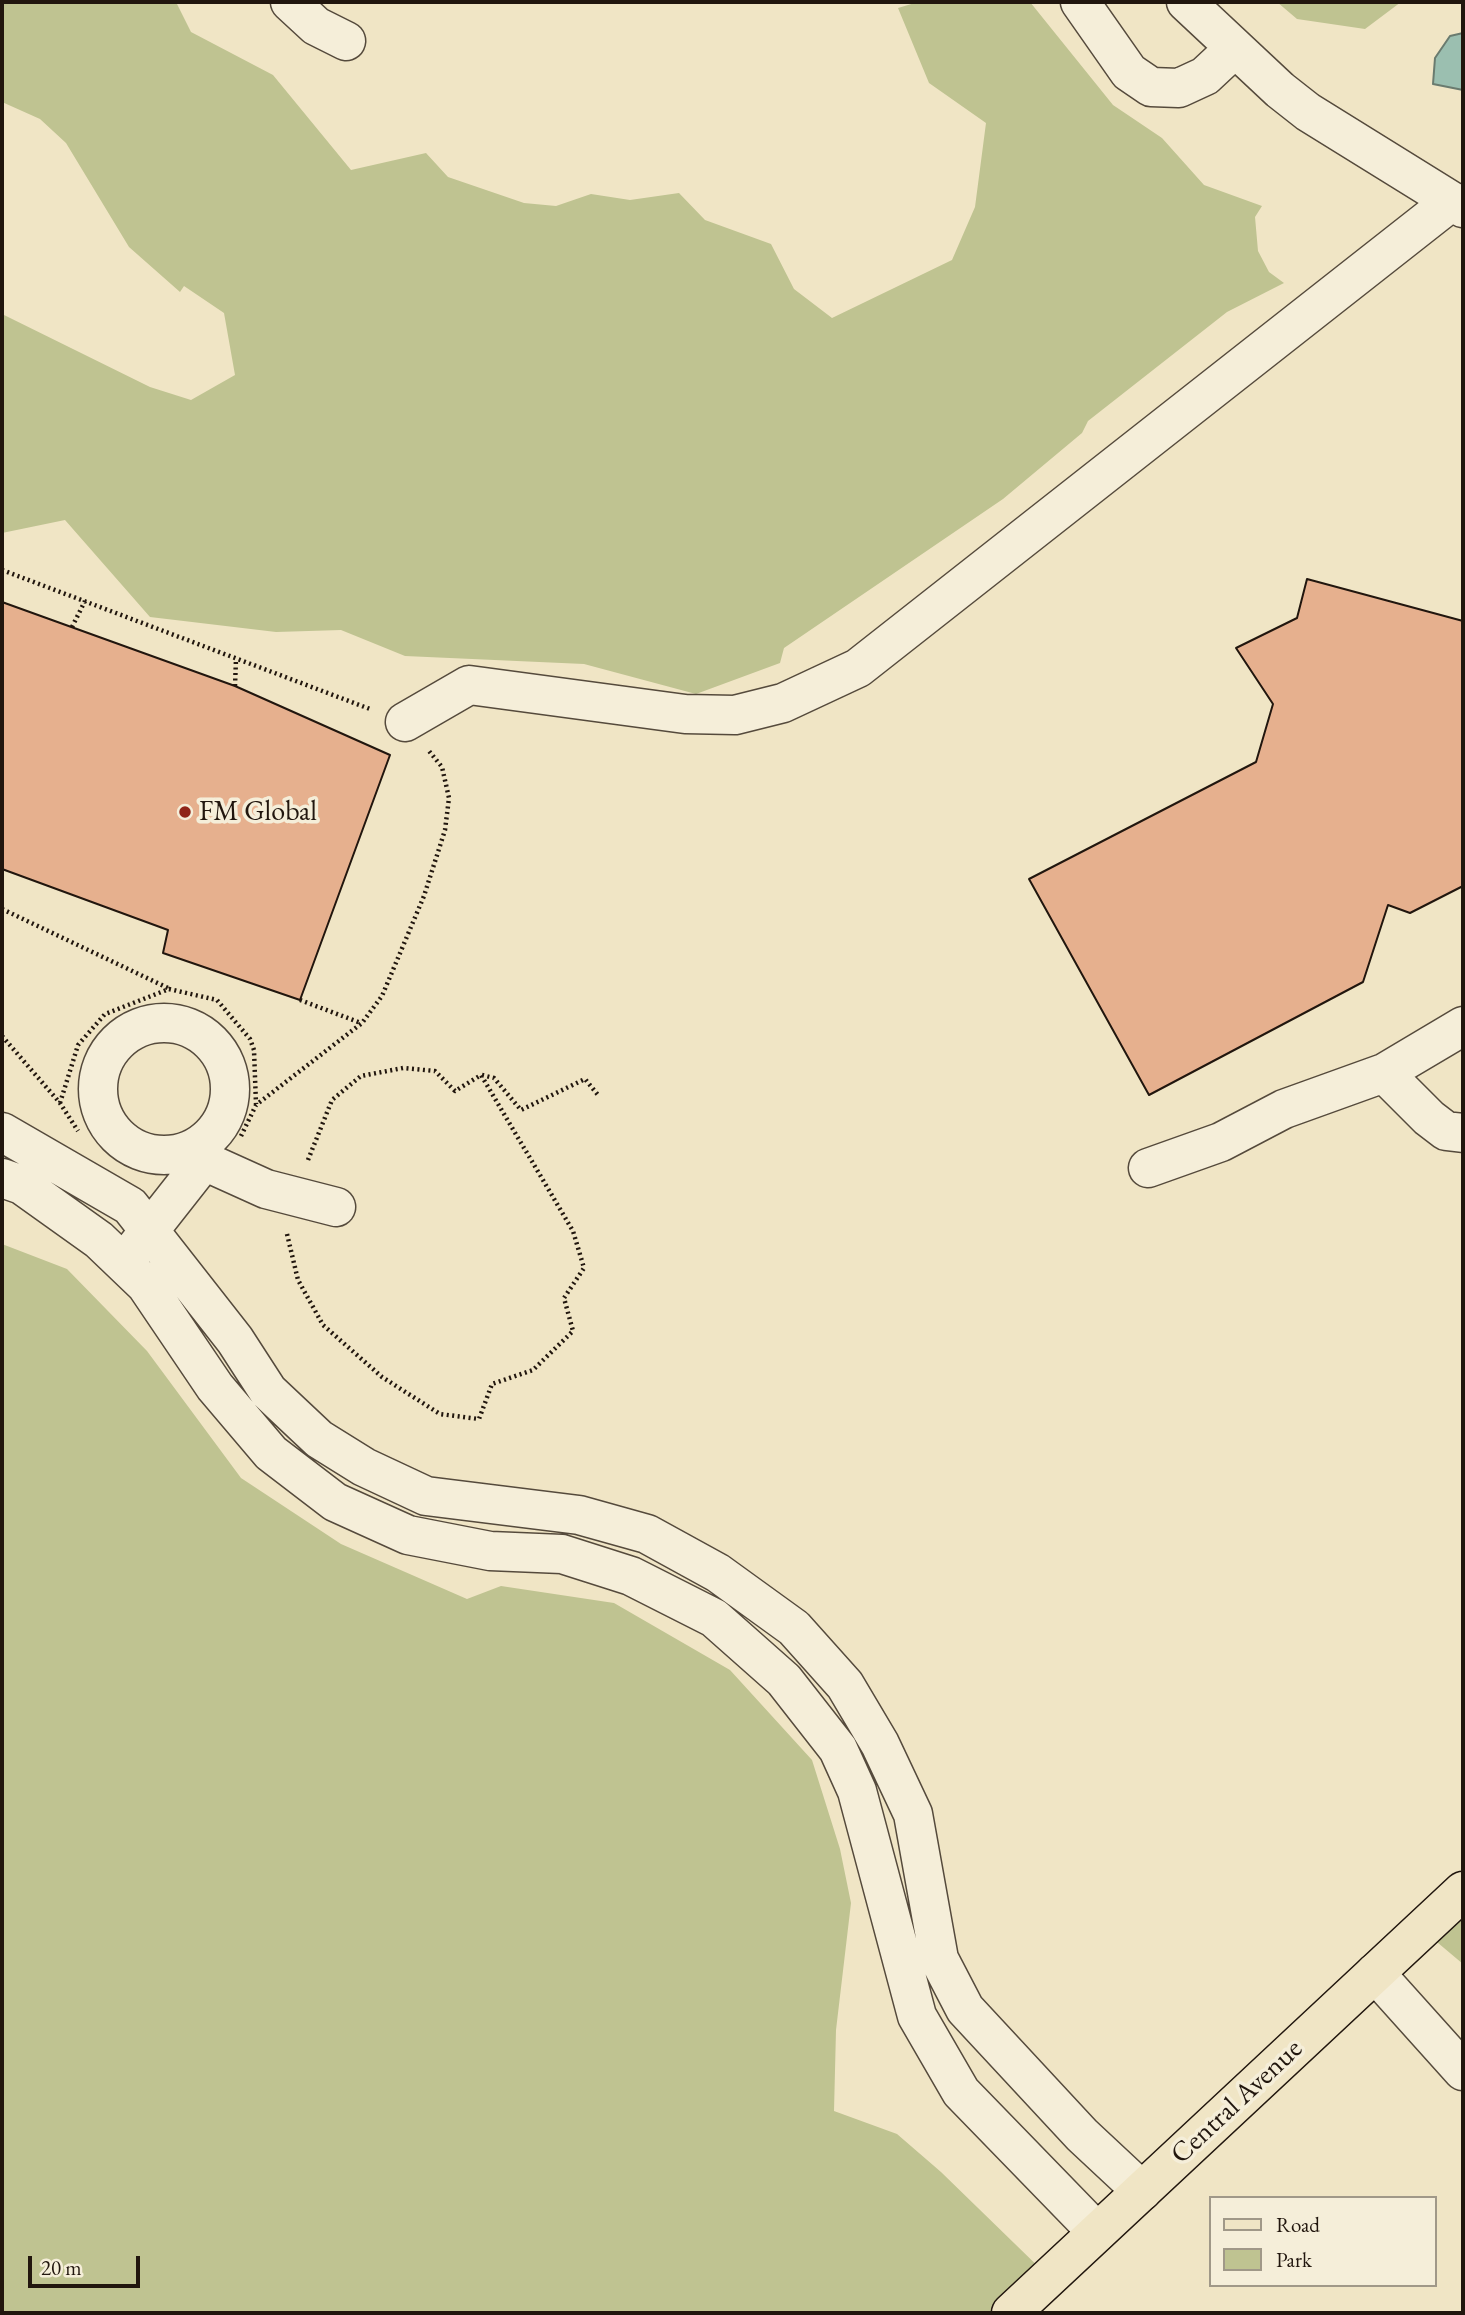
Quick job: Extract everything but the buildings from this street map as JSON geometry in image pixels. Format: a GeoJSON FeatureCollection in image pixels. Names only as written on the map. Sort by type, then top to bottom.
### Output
{"type":"FeatureCollection","features":[{"type":"Feature","properties":{"kind":"main road","name":"Central Avenue"},"geometry":{"type":"LineString","coordinates":[[1010,2313],[1463,1891]]}},
{"type":"Feature","properties":{"kind":"lane"},"geometry":{"type":"LineString","coordinates":[[290,2],[316,26],[346,41]]}},
{"type":"Feature","properties":{"kind":"lane"},"geometry":{"type":"LineString","coordinates":[[1080,2],[1129,72],[1152,87],[1179,88],[1205,76],[1235,48]]}},
{"type":"Feature","properties":{"kind":"lane"},"geometry":{"type":"LineString","coordinates":[[405,722],[469,685],[685,714],[735,715],[783,703],[858,667],[1458,204],[1308,112],[1186,2]]}},
{"type":"Feature","properties":{"kind":"lane"},"geometry":{"type":"LineString","coordinates":[[1148,1168],[1221,1142],[1284,1109],[1384,1073],[1463,1026]]}},
{"type":"Feature","properties":{"kind":"lane"},"geometry":{"type":"LineString","coordinates":[[1384,1073],[1429,1118],[1446,1130],[1463,1133]]}},
{"type":"Feature","properties":{"kind":"lane"},"geometry":{"type":"LineString","coordinates":[[2,1132],[130,1206],[235,1340],[268,1391],[319,1440],[364,1467],[426,1496],[579,1515],[647,1534],[718,1573],[794,1628],[845,1685],[880,1744],[913,1814],[939,1959],[965,2009],[1082,2135],[1142,2191]]}},
{"type":"Feature","properties":{"kind":"lane"},"geometry":{"type":"LineString","coordinates":[[122,1262],[151,1231],[207,1160],[266,1189],[336,1207]]}},
{"type":"Feature","properties":{"kind":"lane"},"geometry":{"type":"LineString","coordinates":[[2,1178],[22,1185],[99,1240],[146,1285],[215,1387],[271,1453],[335,1502],[408,1535],[490,1551],[562,1554],[631,1576],[715,1618],[784,1680],[838,1749],[857,1791],[917,2017],[961,2092],[1097,2232]]}},
{"type":"Feature","properties":{"kind":"lane"},"geometry":{"type":"LineString","coordinates":[[1375,1973],[1463,2071]]}},
{"type":"Feature","properties":{"kind":"lane"},"geometry":{"type":"LineString","coordinates":[[954,2079],[996,2042]]}},
{"type":"Feature","properties":{"kind":"path"},"geometry":{"type":"LineString","coordinates":[[2,570],[405,722],[442,767],[449,797],[446,830],[424,896],[382,996],[362,1023],[256,1105],[207,1160]]}},
{"type":"Feature","properties":{"kind":"path"},"geometry":{"type":"LineString","coordinates":[[72,627],[85,601]]}},
{"type":"Feature","properties":{"kind":"path"},"geometry":{"type":"LineString","coordinates":[[235,686],[236,659]]}},
{"type":"Feature","properties":{"kind":"path"},"geometry":{"type":"LineString","coordinates":[[2,909],[169,989],[217,1000],[250,1039],[254,1050],[256,1105]]}},
{"type":"Feature","properties":{"kind":"path"},"geometry":{"type":"LineString","coordinates":[[2,1036],[60,1103],[78,1045],[105,1014],[169,989]]}},
{"type":"Feature","properties":{"kind":"path"},"geometry":{"type":"LineString","coordinates":[[300,1000],[362,1023]]}},
{"type":"Feature","properties":{"kind":"path"},"geometry":{"type":"LineString","coordinates":[[305,1169],[332,1100],[361,1076],[403,1068],[435,1071],[455,1091],[481,1075],[494,1078],[521,1110],[586,1079],[598,1095]]}},
{"type":"Feature","properties":{"kind":"path"},"geometry":{"type":"LineString","coordinates":[[286,1228],[298,1280],[323,1325],[382,1377],[440,1414],[478,1419],[492,1384],[533,1370],[573,1331],[565,1298],[584,1268],[573,1231],[481,1075]]}},
{"type":"Feature","properties":{"kind":"green space"},"geometry":{"type":"Polygon","coordinates":[[[2,2],[176,2],[191,32],[273,75],[351,170],[426,153],[448,177],[524,203],[556,206],[591,194],[630,200],[679,193],[705,220],[771,244],[794,289],[832,318],[952,260],[975,207],[986,123],[929,83],[898,8],[918,2],[1030,2],[1113,105],[1162,138],[1204,185],[1262,206],[1255,217],[1258,251],[1269,272],[1284,283],[1227,312],[1088,421],[1082,433],[1003,499],[784,648],[780,663],[696,694],[584,664],[405,656],[341,630],[276,632],[150,617],[65,520],[2,533],[2,314],[150,387],[191,400],[235,375],[224,313],[184,286],[180,292],[129,247],[66,143],[40,119],[2,102],[2,2]]]}},
{"type":"Feature","properties":{"kind":"green space"},"geometry":{"type":"Polygon","coordinates":[[[1277,2],[1401,2],[1365,29],[1297,19],[1277,2]]]}},
{"type":"Feature","properties":{"kind":"green space"},"geometry":{"type":"Polygon","coordinates":[[[2,1244],[67,1269],[147,1351],[241,1478],[341,1544],[467,1599],[501,1586],[614,1603],[730,1670],[812,1760],[840,1849],[851,1903],[836,2030],[834,2111],[897,2134],[941,2172],[1051,2279],[1014,2313],[2,2313],[2,1244]]]}},
{"type":"Feature","properties":{"kind":"green space"},"geometry":{"type":"Polygon","coordinates":[[[1463,1896],[1463,1964],[1425,1932],[1463,1896]]]}},
{"type":"Feature","properties":{"kind":"shaded area"},"geometry":{"type":"Polygon","coordinates":[[[1463,33],[1463,90],[1433,84],[1435,58],[1450,36],[1463,33]]]}},
{"type":"Feature","properties":{"kind":"place","name":"FM Global"},"geometry":{"type":"Point","coordinates":[185,812]}}]}
